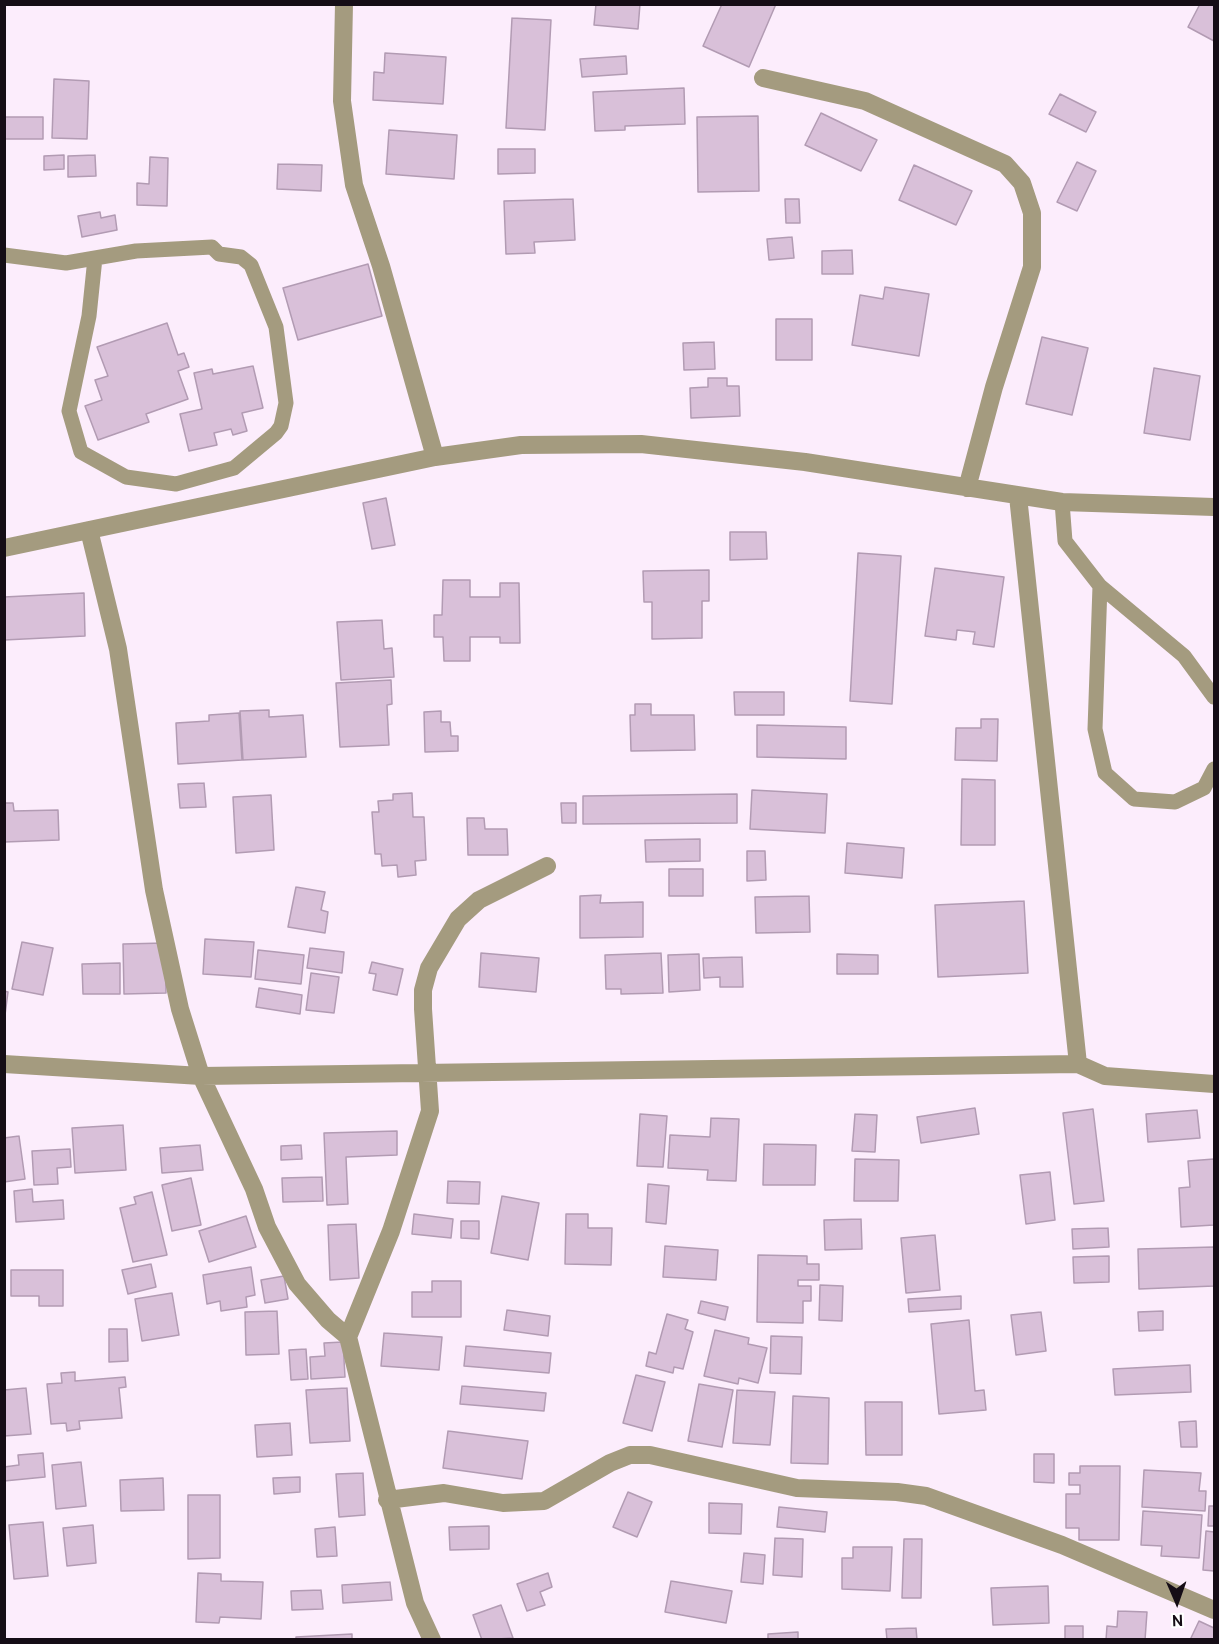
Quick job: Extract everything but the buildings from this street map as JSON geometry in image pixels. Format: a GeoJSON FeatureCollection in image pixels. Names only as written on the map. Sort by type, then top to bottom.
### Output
{"type":"FeatureCollection","features":[{"type":"Feature","properties":{"kind":"street"},"geometry":{"type":"LineString","coordinates":[[344,4],[342,101],[354,185],[381,266],[435,457]]}},
{"type":"Feature","properties":{"kind":"street"},"geometry":{"type":"LineString","coordinates":[[763,78],[865,101],[1005,164],[1022,183],[1032,213],[1032,267],[994,387],[967,488]]}},
{"type":"Feature","properties":{"kind":"street"},"geometry":{"type":"LineString","coordinates":[[4,548],[435,457],[521,446],[641,444],[805,462],[1062,502],[1215,507]]}},
{"type":"Feature","properties":{"kind":"street"},"geometry":{"type":"LineString","coordinates":[[1018,496],[1078,1064]]}},
{"type":"Feature","properties":{"kind":"street"},"geometry":{"type":"LineString","coordinates":[[89,530],[118,649],[154,890],[180,1009],[201,1076],[254,1189],[267,1227],[297,1284],[328,1320],[348,1337]]}},
{"type":"Feature","properties":{"kind":"street"},"geometry":{"type":"LineString","coordinates":[[431,1639],[415,1604],[387,1500],[348,1337],[391,1231],[430,1111],[423,1009],[423,990],[429,968],[458,919],[479,900],[547,866]]}},
{"type":"Feature","properties":{"kind":"street"},"geometry":{"type":"LineString","coordinates":[[4,1064],[201,1076],[429,1071],[1078,1064],[1105,1076],[1215,1084]]}},
{"type":"Feature","properties":{"kind":"street"},"geometry":{"type":"LineString","coordinates":[[387,1500],[444,1493],[503,1503],[544,1501],[610,1462],[630,1455],[650,1455],[797,1488],[897,1492],[926,1496],[1062,1545],[1215,1610]]}},
{"type":"Feature","properties":{"kind":"lane"},"geometry":{"type":"LineString","coordinates":[[4,255],[66,263],[95,258],[136,251],[212,247],[219,254],[241,257],[251,265],[276,327],[286,403],[281,426],[276,433],[234,468],[176,484],[126,477],[81,453],[69,411],[89,316],[95,258]]}},
{"type":"Feature","properties":{"kind":"lane"},"geometry":{"type":"LineString","coordinates":[[1062,502],[1065,541],[1100,586],[1184,656],[1215,697]]}},
{"type":"Feature","properties":{"kind":"lane"},"geometry":{"type":"LineString","coordinates":[[1100,586],[1095,729],[1105,773],[1134,799],[1175,802],[1204,788],[1215,770]]}}]}
